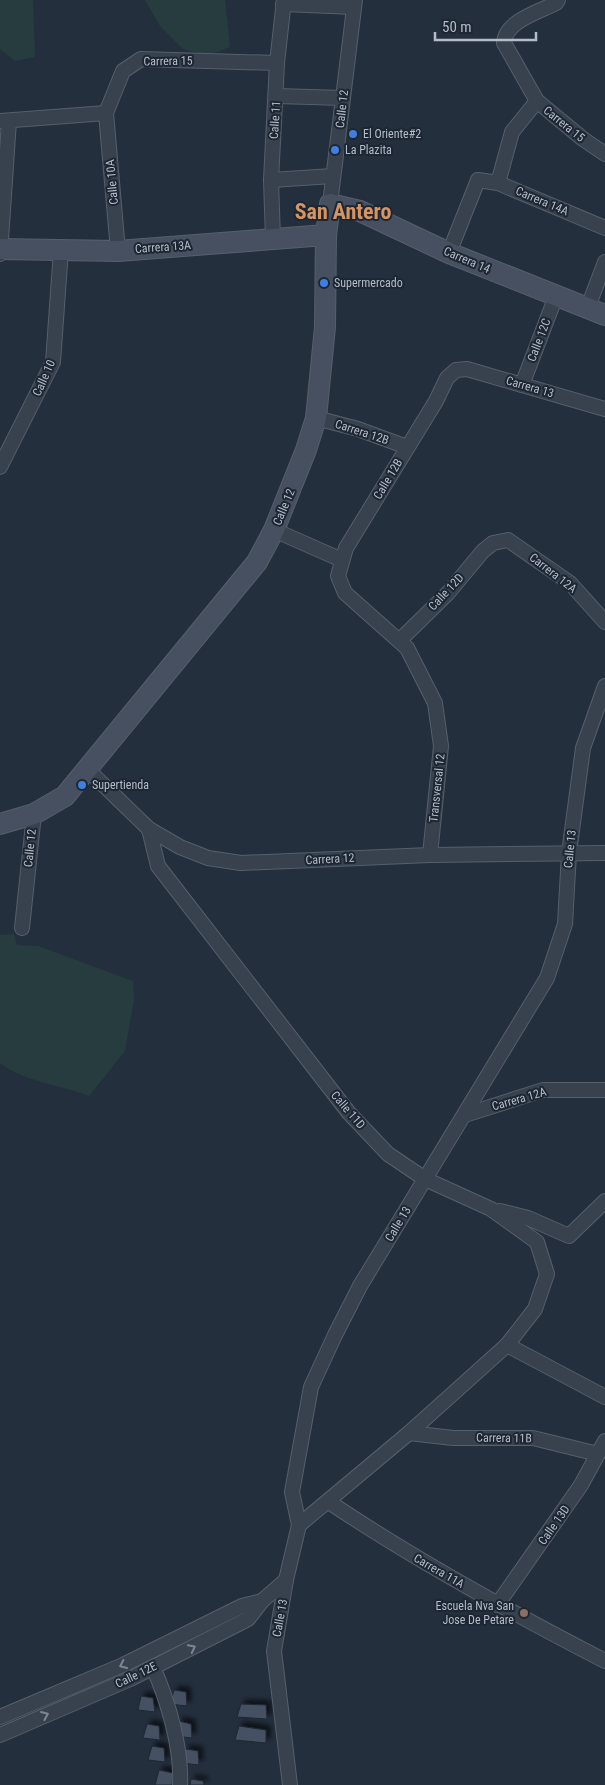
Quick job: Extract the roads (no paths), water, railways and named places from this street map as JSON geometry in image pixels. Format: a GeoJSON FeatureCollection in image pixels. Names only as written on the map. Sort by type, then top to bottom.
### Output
{"type":"FeatureCollection","features":[{"type":"Feature","properties":{"kind":"street","name":"Carrera 15"},"geometry":{"type":"LineString","coordinates":[[558,0],[510,27],[504,34],[504,43],[537,101],[582,139],[605,154]]}},
{"type":"Feature","properties":{"kind":"street"},"geometry":{"type":"LineString","coordinates":[[283,2],[354,3]]}},
{"type":"Feature","properties":{"kind":"street","name":"Calle 11"},"geometry":{"type":"LineString","coordinates":[[273,240],[271,180],[277,96],[277,63],[283,2]]}},
{"type":"Feature","properties":{"kind":"street","name":"Calle 12"},"geometry":{"type":"LineString","coordinates":[[22,928],[34,814],[65,796],[257,562],[274,530],[300,466],[316,418],[325,327],[326,235],[354,3]]}},
{"type":"Feature","properties":{"kind":"street","name":"Carrera 15"},"geometry":{"type":"LineString","coordinates":[[106,113],[123,71],[141,59],[277,63]]}},
{"type":"Feature","properties":{"kind":"street"},"geometry":{"type":"LineString","coordinates":[[277,96],[343,98]]}},
{"type":"Feature","properties":{"kind":"street"},"geometry":{"type":"LineString","coordinates":[[498,183],[512,132],[537,101]]}},
{"type":"Feature","properties":{"kind":"street"},"geometry":{"type":"LineString","coordinates":[[0,251],[4,121],[106,113]]}},
{"type":"Feature","properties":{"kind":"street","name":"Calle 10A"},"geometry":{"type":"LineString","coordinates":[[106,113],[118,251]]}},
{"type":"Feature","properties":{"kind":"street"},"geometry":{"type":"LineString","coordinates":[[271,180],[333,176]]}},
{"type":"Feature","properties":{"kind":"street","name":"Carrera 14A"},"geometry":{"type":"LineString","coordinates":[[449,253],[478,180],[498,183],[605,228]]}},
{"type":"Feature","properties":{"kind":"street","name":"Carrera 14"},"geometry":{"type":"LineString","coordinates":[[330,204],[360,211],[449,253],[597,311]]}},
{"type":"Feature","properties":{"kind":"street","name":"Carrera 13A"},"geometry":{"type":"LineString","coordinates":[[0,251],[118,251],[326,235]]}},
{"type":"Feature","properties":{"kind":"street","name":"Calle 10"},"geometry":{"type":"LineString","coordinates":[[0,467],[53,362],[61,250]]}},
{"type":"Feature","properties":{"kind":"street"},"geometry":{"type":"LineString","coordinates":[[597,311],[605,262]]}},
{"type":"Feature","properties":{"kind":"street","name":"Calle 12C"},"geometry":{"type":"LineString","coordinates":[[522,385],[556,296]]}},
{"type":"Feature","properties":{"kind":"street","name":"Carrera 13"},"geometry":{"type":"LineString","coordinates":[[456,370],[467,369],[605,409]]}},
{"type":"Feature","properties":{"kind":"street","name":"Calle 12B"},"geometry":{"type":"LineString","coordinates":[[399,641],[345,593],[338,576],[346,548],[436,401],[447,378],[456,370]]}},
{"type":"Feature","properties":{"kind":"street","name":"Carrera 12B"},"geometry":{"type":"LineString","coordinates":[[316,418],[358,429],[407,447]]}},
{"type":"Feature","properties":{"kind":"street"},"geometry":{"type":"LineString","coordinates":[[274,530],[342,560]]}},
{"type":"Feature","properties":{"kind":"street","name":"Carrera 12A"},"geometry":{"type":"LineString","coordinates":[[493,543],[508,540],[563,578],[605,622]]}},
{"type":"Feature","properties":{"kind":"street","name":"Calle 12D"},"geometry":{"type":"LineString","coordinates":[[399,641],[448,592],[483,551],[493,543]]}},
{"type":"Feature","properties":{"kind":"street","name":"Transversal 12"},"geometry":{"type":"LineString","coordinates":[[399,641],[407,648],[435,702],[441,746],[430,855]]}},
{"type":"Feature","properties":{"kind":"street","name":"Calle 13"},"geometry":{"type":"LineString","coordinates":[[290,1785],[274,1651],[286,1580],[299,1525],[292,1492],[311,1387],[334,1335],[360,1286],[547,978],[565,924],[569,853],[583,748],[605,686]]}},
{"type":"Feature","properties":{"kind":"street","name":"Carrera 12"},"geometry":{"type":"LineString","coordinates":[[87,770],[149,828],[180,847],[208,858],[241,863],[430,855],[605,853]]}},
{"type":"Feature","properties":{"kind":"street"},"geometry":{"type":"LineString","coordinates":[[0,824],[34,814]]}},
{"type":"Feature","properties":{"kind":"street","name":"Calle 11D"},"geometry":{"type":"LineString","coordinates":[[149,828],[158,866],[343,1105],[388,1154],[425,1179],[491,1209],[538,1242],[547,1274],[535,1309],[508,1345],[329,1502],[299,1525]]}},
{"type":"Feature","properties":{"kind":"street","name":"Carrera 12A"},"geometry":{"type":"LineString","coordinates":[[465,1114],[543,1090],[605,1090]]}},
{"type":"Feature","properties":{"kind":"street"},"geometry":{"type":"LineString","coordinates":[[491,1209],[528,1218],[568,1236],[605,1202]]}},
{"type":"Feature","properties":{"kind":"street"},"geometry":{"type":"LineString","coordinates":[[508,1345],[605,1397]]}},
{"type":"Feature","properties":{"kind":"street","name":"Carrera 11B"},"geometry":{"type":"LineString","coordinates":[[409,1433],[453,1438],[533,1438],[598,1454]]}},
{"type":"Feature","properties":{"kind":"street","name":"Calle 13D"},"geometry":{"type":"LineString","coordinates":[[498,1605],[581,1485],[605,1441]]}},
{"type":"Feature","properties":{"kind":"street","name":"Carrera 11A"},"geometry":{"type":"LineString","coordinates":[[329,1502],[382,1538],[498,1605],[605,1661]]}},
{"type":"Feature","properties":{"kind":"street","name":"Calle 12E"},"geometry":{"type":"LineString","coordinates":[[0,1735],[153,1667],[248,1620],[262,1601],[286,1580]]}},
{"type":"Feature","properties":{"kind":"street","name":"Calle 12E"},"geometry":{"type":"LineString","coordinates":[[0,1717],[123,1665],[242,1606],[262,1601]]}},
{"type":"Feature","properties":{"kind":"street"},"geometry":{"type":"LineString","coordinates":[[153,1667],[165,1696],[181,1768],[180,1785]]}},
{"type":"Feature","properties":{"kind":"place","name":"El Oriente#2"},"geometry":{"type":"Point","coordinates":[353,134]}},
{"type":"Feature","properties":{"kind":"place","name":"La Plazita"},"geometry":{"type":"Point","coordinates":[335,150]}},
{"type":"Feature","properties":{"kind":"place","name":"Supermercado"},"geometry":{"type":"Point","coordinates":[324,283]}},
{"type":"Feature","properties":{"kind":"place","name":"Supertienda"},"geometry":{"type":"Point","coordinates":[82,785]}},
{"type":"Feature","properties":{"kind":"place","name":"Escuela Nva San Jose De Petare"},"geometry":{"type":"Point","coordinates":[524,1613]}},
{"type":"Feature","properties":{"kind":"district","name":"San Antero"},"geometry":{"type":"Point","coordinates":[343,211]}}]}
